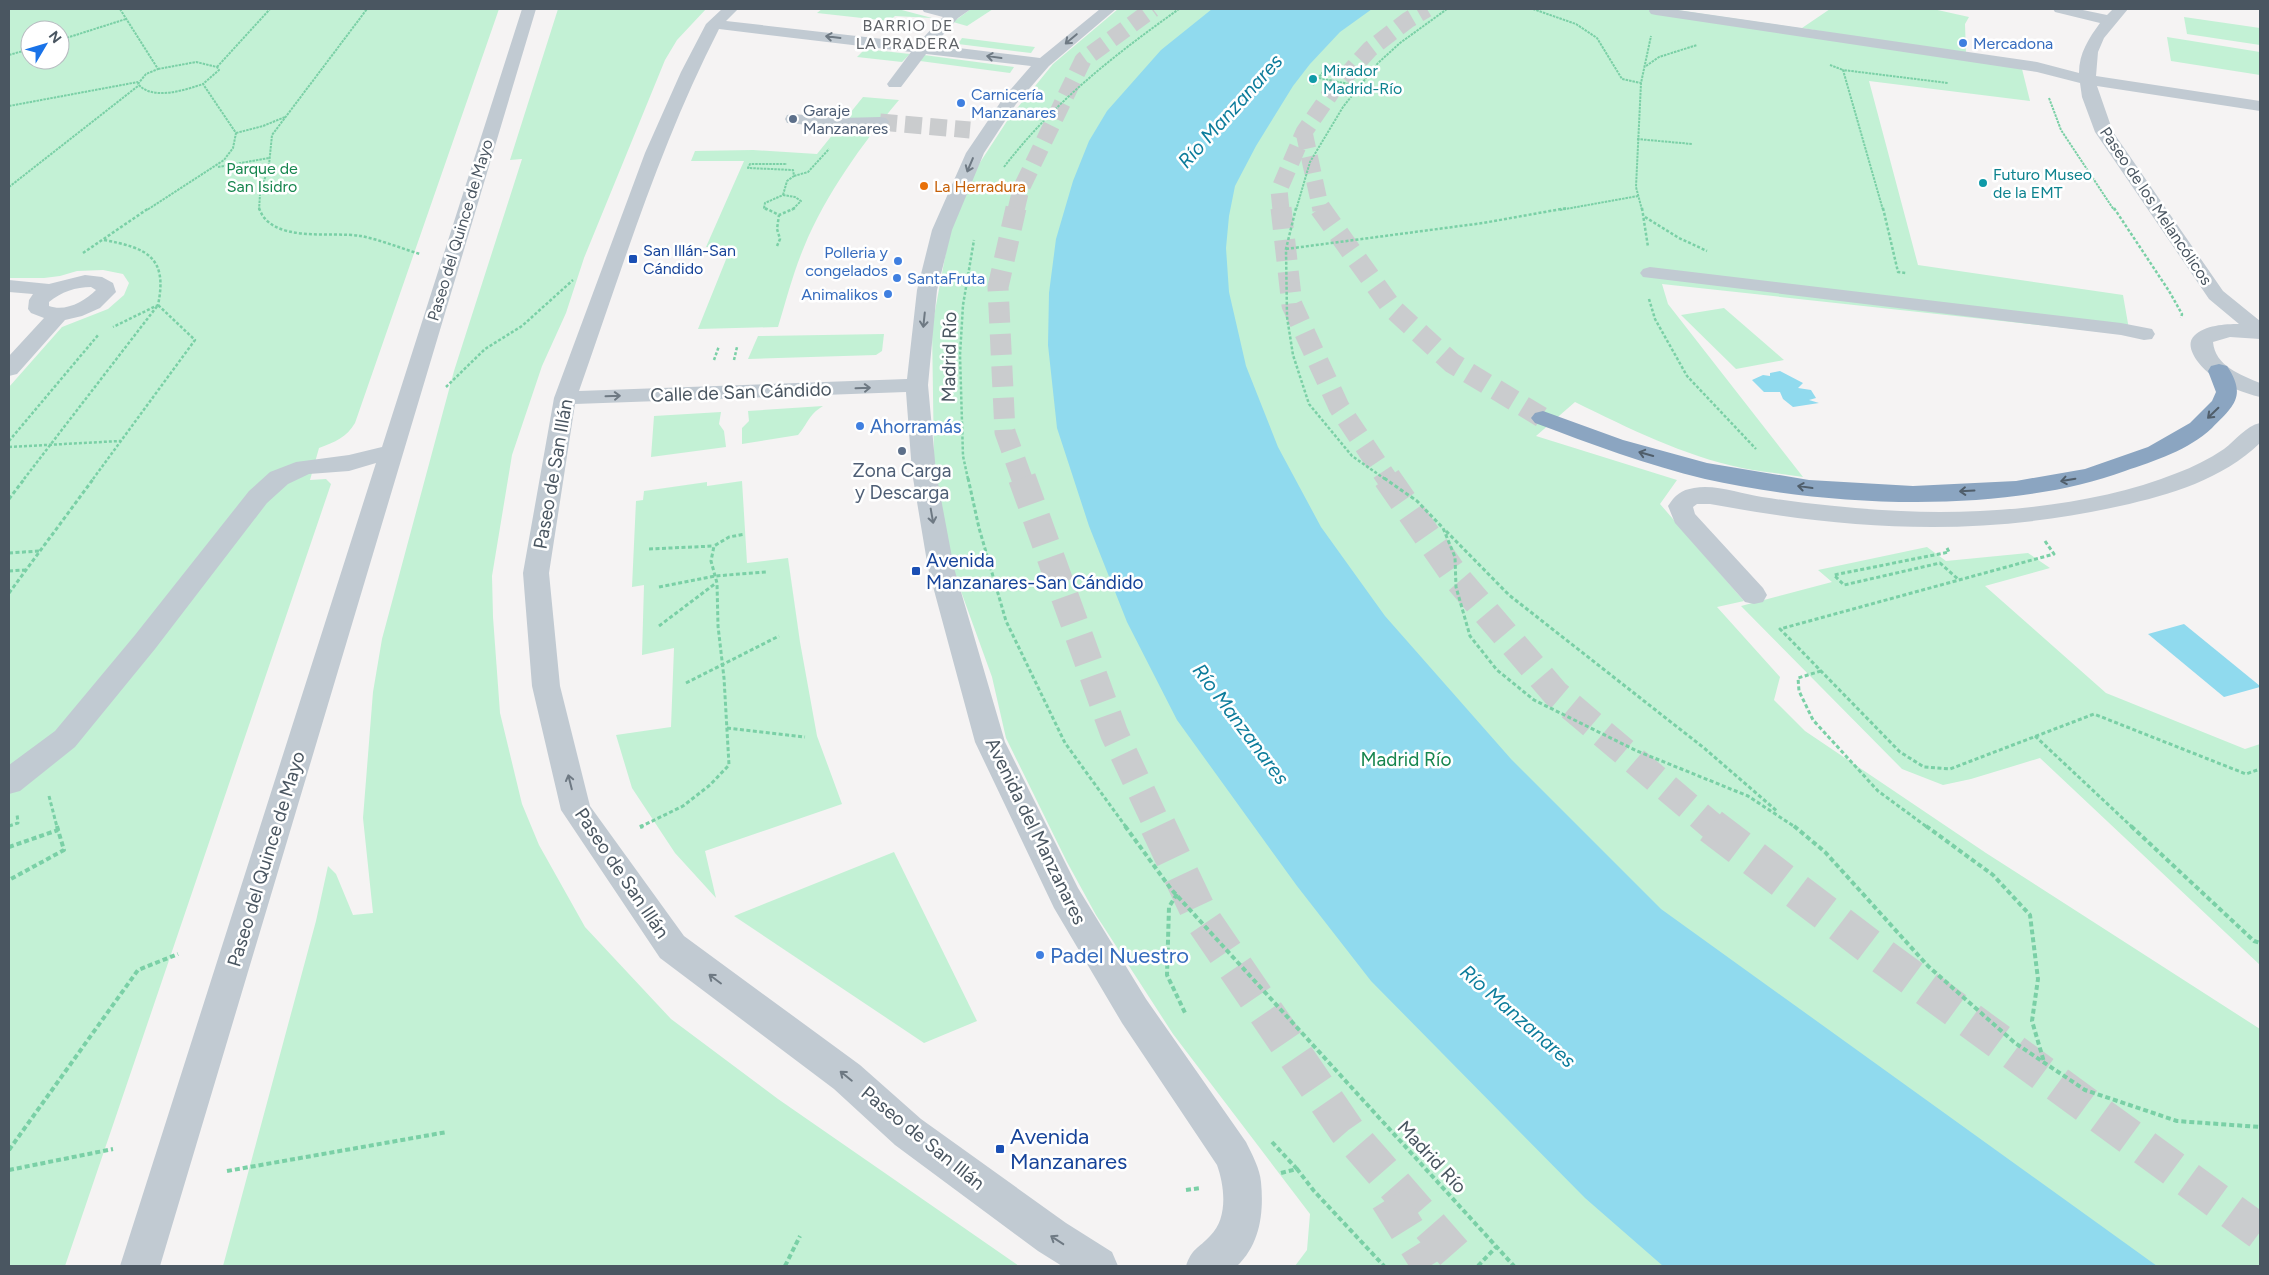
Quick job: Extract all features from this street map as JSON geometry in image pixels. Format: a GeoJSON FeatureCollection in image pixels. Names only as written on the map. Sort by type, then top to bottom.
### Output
{"type":"FeatureCollection","features":[{"type":"Feature","properties":{"kind":"highway"},"geometry":{"type":"LineString","coordinates":[[1543,418],[1615,445],[1706,471],[1809,488],[1913,494],[2016,489],[2089,476],[2156,452],[2198,428],[2223,404],[2227,392],[2219,371]]}},
{"type":"Feature","properties":{"kind":"street","name":"Paseo del Quince de Mayo"},"geometry":{"type":"LineString","coordinates":[[140,1266],[529,9]]}},
{"type":"Feature","properties":{"kind":"street"},"geometry":{"type":"LineString","coordinates":[[928,9],[958,12]]}},
{"type":"Feature","properties":{"kind":"street","name":"Avenida del Manzanares"},"geometry":{"type":"LineString","coordinates":[[1109,9],[1042,63],[1010,102],[975,153],[942,230],[926,290],[917,385],[924,472],[941,568],[990,742],[1066,898],[1134,1011],[1233,1154],[1242,1181],[1241,1228],[1225,1250],[1206,1266]]}},
{"type":"Feature","properties":{"kind":"street"},"geometry":{"type":"LineString","coordinates":[[2060,9],[2108,20]]}},
{"type":"Feature","properties":{"kind":"street","name":"Paseo de los Melancólicos"},"geometry":{"type":"LineString","coordinates":[[2121,9],[2108,20],[2094,39],[2086,67],[2091,102],[2104,132],[2216,295],[2260,332]]}},
{"type":"Feature","properties":{"kind":"street"},"geometry":{"type":"LineString","coordinates":[[1656,11],[2050,70],[2088,80],[2260,106]]}},
{"type":"Feature","properties":{"kind":"street"},"geometry":{"type":"LineString","coordinates":[[895,84],[922,48],[958,12]]}},
{"type":"Feature","properties":{"kind":"street"},"geometry":{"type":"LineString","coordinates":[[723,16],[922,48],[1042,63]]}},
{"type":"Feature","properties":{"kind":"street","name":"Paseo de San Illán"},"geometry":{"type":"LineString","coordinates":[[723,16],[689,72],[654,154],[565,398],[536,573],[546,686],[576,810],[672,947],[847,1077],[916,1137],[1052,1237],[1098,1266]]}},
{"type":"Feature","properties":{"kind":"street"},"geometry":{"type":"LineString","coordinates":[[793,120],[849,123],[880,122]]}},
{"type":"Feature","properties":{"kind":"street"},"geometry":{"type":"LineString","coordinates":[[1650,273],[2111,327],[2144,334]]}},
{"type":"Feature","properties":{"kind":"street"},"geometry":{"type":"LineString","coordinates":[[95,281],[106,287],[106,292],[93,303],[83,308],[59,314],[38,309],[39,300],[56,288],[73,282],[95,281]]}},
{"type":"Feature","properties":{"kind":"street"},"geometry":{"type":"LineString","coordinates":[[9,286],[56,288]]}},
{"type":"Feature","properties":{"kind":"street","name":"Paseo de los Melancólicos"},"geometry":{"type":"LineString","coordinates":[[2216,295],[2224,330]]}},
{"type":"Feature","properties":{"kind":"street"},"geometry":{"type":"LineString","coordinates":[[9,369],[59,314]]}},
{"type":"Feature","properties":{"kind":"street"},"geometry":{"type":"LineString","coordinates":[[2260,332],[2224,330],[2210,334],[2202,340],[2201,349],[2207,360],[2219,371],[2260,391]]}},
{"type":"Feature","properties":{"kind":"street","name":"Calle de San Cándido"},"geometry":{"type":"LineString","coordinates":[[565,398],[917,385]]}},
{"type":"Feature","properties":{"kind":"street"},"geometry":{"type":"LineString","coordinates":[[1754,595],[1684,517],[1680,506],[1687,498],[1703,496],[1817,514],[1924,521],[2026,516],[2100,504],[2168,486],[2202,473],[2230,457],[2260,430]]}},
{"type":"Feature","properties":{"kind":"street"},"geometry":{"type":"LineString","coordinates":[[9,782],[65,739],[145,642],[258,496],[280,478],[305,467],[349,463],[391,452]]}},
{"type":"Feature","properties":{"kind":"path"},"geometry":{"type":"LineString","coordinates":[[120,9],[158,69]]}},
{"type":"Feature","properties":{"kind":"path"},"geometry":{"type":"LineString","coordinates":[[217,67],[270,9]]}},
{"type":"Feature","properties":{"kind":"path"},"geometry":{"type":"LineString","coordinates":[[367,9],[285,117],[268,144],[269,166],[260,198],[259,210],[264,219],[276,228],[293,233],[356,236],[420,254]]}},
{"type":"Feature","properties":{"kind":"path"},"geometry":{"type":"LineString","coordinates":[[1002,170],[1022,141],[1092,73],[1180,9]]}},
{"type":"Feature","properties":{"kind":"path"},"geometry":{"type":"LineString","coordinates":[[1447,9],[1400,43],[1378,63],[1343,106],[1304,176],[1286,249],[1287,316],[1293,355],[1309,404],[1352,456],[1417,501],[1509,595],[1704,748],[1825,852],[1928,966],[2015,1043],[2085,1090],[2177,1121],[2260,1127]]}},
{"type":"Feature","properties":{"kind":"path"},"geometry":{"type":"LineString","coordinates":[[1533,9],[1576,24],[1597,38],[1622,79],[1641,83]]}},
{"type":"Feature","properties":{"kind":"path"},"geometry":{"type":"LineString","coordinates":[[1656,11],[1641,83],[1637,139],[1636,187],[1648,238],[1650,273],[1646,291],[1655,319],[1687,376],[1758,451]]}},
{"type":"Feature","properties":{"kind":"path"},"geometry":{"type":"LineString","coordinates":[[70,37],[126,20]]}},
{"type":"Feature","properties":{"kind":"path"},"geometry":{"type":"LineString","coordinates":[[9,106],[138,82],[146,74],[158,69],[193,62],[204,62],[217,67]]}},
{"type":"Feature","properties":{"kind":"path"},"geometry":{"type":"LineString","coordinates":[[138,86],[145,91],[166,92],[202,84],[217,75],[219,70],[217,67]]}},
{"type":"Feature","properties":{"kind":"path"},"geometry":{"type":"LineString","coordinates":[[1907,273],[1898,272],[1876,179],[1843,70],[1950,83]]}},
{"type":"Feature","properties":{"kind":"path"},"geometry":{"type":"LineString","coordinates":[[2050,70],[2049,97],[2061,130],[2177,302],[2182,314],[2180,325]]}},
{"type":"Feature","properties":{"kind":"path"},"geometry":{"type":"LineString","coordinates":[[1313,85],[1323,72]]}},
{"type":"Feature","properties":{"kind":"path"},"geometry":{"type":"LineString","coordinates":[[1319,78],[1359,86]]}},
{"type":"Feature","properties":{"kind":"path"},"geometry":{"type":"LineString","coordinates":[[202,84],[236,133],[237,141],[232,150],[216,167]]}},
{"type":"Feature","properties":{"kind":"path"},"geometry":{"type":"LineString","coordinates":[[9,187],[138,86]]}},
{"type":"Feature","properties":{"kind":"path"},"geometry":{"type":"LineString","coordinates":[[236,133],[263,126],[285,117]]}},
{"type":"Feature","properties":{"kind":"path"},"geometry":{"type":"LineString","coordinates":[[783,195],[788,181],[794,176],[808,172],[849,123]]}},
{"type":"Feature","properties":{"kind":"path"},"geometry":{"type":"LineString","coordinates":[[1637,139],[1692,144]]}},
{"type":"Feature","properties":{"kind":"path"},"geometry":{"type":"LineString","coordinates":[[56,288],[67,264],[197,176],[216,167],[269,158]]}},
{"type":"Feature","properties":{"kind":"path"},"geometry":{"type":"LineString","coordinates":[[787,164],[750,164],[748,168],[793,170],[794,176]]}},
{"type":"Feature","properties":{"kind":"path"},"geometry":{"type":"LineString","coordinates":[[783,195],[795,197],[800,201],[792,210],[779,215],[764,208],[765,203],[783,195]]}},
{"type":"Feature","properties":{"kind":"path"},"geometry":{"type":"LineString","coordinates":[[1286,249],[1483,223],[1639,196]]}},
{"type":"Feature","properties":{"kind":"path"},"geometry":{"type":"LineString","coordinates":[[777,246],[780,239],[777,229],[779,215]]}},
{"type":"Feature","properties":{"kind":"path","name":"Madrid Río"},"geometry":{"type":"LineString","coordinates":[[977,230],[963,305],[960,355],[963,456],[979,528],[1006,621],[1065,743],[1177,894],[1362,1101],[1514,1266]]}},
{"type":"Feature","properties":{"kind":"path"},"geometry":{"type":"LineString","coordinates":[[444,389],[485,349],[522,326],[572,283]]}},
{"type":"Feature","properties":{"kind":"path"},"geometry":{"type":"LineString","coordinates":[[9,499],[158,305],[195,340],[9,593]]}},
{"type":"Feature","properties":{"kind":"path"},"geometry":{"type":"LineString","coordinates":[[714,360],[719,346]]}},
{"type":"Feature","properties":{"kind":"path"},"geometry":{"type":"LineString","coordinates":[[734,360],[737,347]]}},
{"type":"Feature","properties":{"kind":"path"},"geometry":{"type":"LineString","coordinates":[[9,447],[121,441]]}},
{"type":"Feature","properties":{"kind":"path"},"geometry":{"type":"LineString","coordinates":[[1443,528],[1455,557],[1456,587],[1470,636],[1497,670],[1534,700],[1565,716],[1637,750],[1748,796],[1786,819]]}},
{"type":"Feature","properties":{"kind":"path"},"geometry":{"type":"LineString","coordinates":[[649,549],[714,546],[729,538],[745,534]]}},
{"type":"Feature","properties":{"kind":"path"},"geometry":{"type":"LineString","coordinates":[[1943,544],[1950,552],[1834,575],[1844,585],[1940,563],[1959,580]]}},
{"type":"Feature","properties":{"kind":"path"},"geometry":{"type":"LineString","coordinates":[[640,827],[683,806],[710,785],[729,764],[718,626],[717,583],[711,561],[714,546]]}},
{"type":"Feature","properties":{"kind":"path"},"geometry":{"type":"LineString","coordinates":[[9,553],[39,551]]}},
{"type":"Feature","properties":{"kind":"path"},"geometry":{"type":"LineString","coordinates":[[2054,554],[1780,629],[1900,752],[1924,767],[1950,769],[2094,714],[2246,774],[2260,769]]}},
{"type":"Feature","properties":{"kind":"path"},"geometry":{"type":"LineString","coordinates":[[9,571],[25,570]]}},
{"type":"Feature","properties":{"kind":"path"},"geometry":{"type":"LineString","coordinates":[[660,587],[714,576],[766,572]]}},
{"type":"Feature","properties":{"kind":"path"},"geometry":{"type":"LineString","coordinates":[[659,626],[717,583]]}},
{"type":"Feature","properties":{"kind":"path"},"geometry":{"type":"LineString","coordinates":[[686,683],[722,663],[779,636]]}},
{"type":"Feature","properties":{"kind":"path"},"geometry":{"type":"LineString","coordinates":[[1821,671],[1798,678],[1799,692],[1813,720],[1878,791],[1993,875],[2030,915],[2038,979],[2032,1021],[2045,1062]]}},
{"type":"Feature","properties":{"kind":"path"},"geometry":{"type":"LineString","coordinates":[[727,728],[805,737]]}},
{"type":"Feature","properties":{"kind":"path"},"geometry":{"type":"LineString","coordinates":[[2035,736],[2254,941],[2260,943]]}},
{"type":"Feature","properties":{"kind":"path"},"geometry":{"type":"LineString","coordinates":[[9,880],[64,850],[47,786]]}},
{"type":"Feature","properties":{"kind":"path"},"geometry":{"type":"LineString","coordinates":[[9,847],[58,830]]}},
{"type":"Feature","properties":{"kind":"path"},"geometry":{"type":"LineString","coordinates":[[1177,894],[1169,907],[1167,975],[1187,1017]]}},
{"type":"Feature","properties":{"kind":"path"},"geometry":{"type":"LineString","coordinates":[[2254,941],[2260,938]]}},
{"type":"Feature","properties":{"kind":"path"},"geometry":{"type":"LineString","coordinates":[[9,1150],[138,970],[178,954]]}},
{"type":"Feature","properties":{"kind":"path"},"geometry":{"type":"LineString","coordinates":[[227,1171],[448,1132]]}},
{"type":"Feature","properties":{"kind":"path"},"geometry":{"type":"LineString","coordinates":[[9,1170],[113,1149]]}},
{"type":"Feature","properties":{"kind":"path"},"geometry":{"type":"LineString","coordinates":[[1314,1191],[1384,1266]]}},
{"type":"Feature","properties":{"kind":"path"},"geometry":{"type":"LineString","coordinates":[[785,1266],[800,1236]]}},
{"type":"Feature","properties":{"kind":"path"},"geometry":{"type":"LineString","coordinates":[[1478,1266],[1496,1247]]}},
{"type":"Feature","properties":{"kind":"green space","name":"Parque de San Isidro"},"geometry":{"type":"Polygon","coordinates":[[[9,9],[499,9],[355,423],[340,439],[319,448],[310,480],[326,479],[331,484],[65,1266],[9,1266],[9,387],[62,327],[108,309],[124,295],[129,283],[123,274],[103,270],[77,271],[44,278],[9,278],[9,9]]]}},
{"type":"Feature","properties":{"kind":"green space"},"geometry":{"type":"Polygon","coordinates":[[[558,9],[706,9],[677,40],[665,60],[584,258],[566,313],[542,366],[512,455],[492,576],[493,617],[500,713],[522,804],[539,845],[585,927],[671,1019],[778,1099],[1019,1266],[223,1266],[316,921],[328,866],[336,874],[353,915],[373,913],[363,818],[373,692],[382,639],[454,371],[522,159],[510,160],[558,9]]]}},
{"type":"Feature","properties":{"kind":"green space"},"geometry":{"type":"Polygon","coordinates":[[[822,9],[898,9],[932,18],[895,16],[889,21],[817,13],[822,9]]]}},
{"type":"Feature","properties":{"kind":"green space"},"geometry":{"type":"Polygon","coordinates":[[[971,9],[993,9],[967,26],[953,22],[971,9]]]}},
{"type":"Feature","properties":{"kind":"green space","name":"Madrid Río"},"geometry":{"type":"Polygon","coordinates":[[[1118,9],[1670,9],[1833,33],[1802,28],[1830,9],[1933,9],[1969,17],[1965,24],[1966,53],[2020,61],[2030,101],[1869,81],[1918,265],[2123,295],[2130,335],[1662,284],[1668,304],[1803,477],[1720,463],[1678,449],[1575,402],[1536,436],[1677,480],[1660,504],[1744,601],[1717,607],[1780,677],[1774,700],[1805,731],[1986,853],[2260,1029],[2260,1266],[1295,1266],[1307,1250],[1310,1214],[1173,1034],[1096,915],[1067,862],[1006,738],[992,677],[954,572],[941,513],[934,462],[932,327],[951,225],[979,164],[1009,118],[1053,64],[1118,9]]]}},
{"type":"Feature","properties":{"kind":"green space"},"geometry":{"type":"Polygon","coordinates":[[[2184,17],[2260,28],[2260,45],[2187,34],[2184,17]]]}},
{"type":"Feature","properties":{"kind":"green space"},"geometry":{"type":"Polygon","coordinates":[[[2167,37],[2260,52],[2260,75],[2171,61],[2167,37]]]}},
{"type":"Feature","properties":{"kind":"green space"},"geometry":{"type":"Polygon","coordinates":[[[962,38],[1035,47],[1031,53],[958,44],[962,38]]]}},
{"type":"Feature","properties":{"kind":"green space"},"geometry":{"type":"Polygon","coordinates":[[[865,49],[910,54],[902,62],[857,57],[865,49]]]}},
{"type":"Feature","properties":{"kind":"green space"},"geometry":{"type":"Polygon","coordinates":[[[924,55],[1014,67],[1010,73],[920,61],[924,55]]]}},
{"type":"Feature","properties":{"kind":"green space"},"geometry":{"type":"Polygon","coordinates":[[[863,97],[899,100],[858,152],[823,208],[800,257],[778,327],[698,329],[731,247],[706,247],[744,161],[691,161],[695,151],[753,150],[817,154],[863,97]]]}},
{"type":"Feature","properties":{"kind":"green space"},"geometry":{"type":"Polygon","coordinates":[[[1724,308],[1784,360],[1736,369],[1681,315],[1724,308]]]}},
{"type":"Feature","properties":{"kind":"green space"},"geometry":{"type":"Polygon","coordinates":[[[884,334],[882,351],[876,355],[748,359],[758,336],[884,334]]]}},
{"type":"Feature","properties":{"kind":"green space"},"geometry":{"type":"Polygon","coordinates":[[[823,406],[811,416],[798,435],[742,444],[742,428],[749,421],[748,411],[823,406]]]}},
{"type":"Feature","properties":{"kind":"green space"},"geometry":{"type":"Polygon","coordinates":[[[721,412],[719,424],[724,431],[726,447],[651,457],[654,416],[721,412]]]}},
{"type":"Feature","properties":{"kind":"green space"},"geometry":{"type":"Polygon","coordinates":[[[742,481],[747,563],[788,558],[800,642],[817,736],[842,804],[705,851],[716,898],[675,853],[632,788],[616,735],[671,727],[674,648],[642,655],[644,585],[632,587],[636,501],[643,500],[644,491],[707,482],[707,486],[742,481]]]}},
{"type":"Feature","properties":{"kind":"green space"},"geometry":{"type":"Polygon","coordinates":[[[1927,547],[1946,561],[2028,553],[2050,568],[1985,586],[2106,693],[2245,749],[2260,744],[2260,965],[2040,758],[1971,779],[1943,785],[1902,769],[1741,606],[1832,582],[1818,570],[1927,547]]]}},
{"type":"Feature","properties":{"kind":"green space"},"geometry":{"type":"Polygon","coordinates":[[[894,852],[977,1021],[924,1043],[734,916],[894,852]]]}},
{"type":"Feature","properties":{"kind":"water","name":"Río Manzanares"},"geometry":{"type":"Polygon","coordinates":[[[1212,9],[1372,9],[1340,32],[1310,64],[1293,86],[1256,146],[1235,186],[1229,216],[1226,248],[1229,292],[1246,366],[1278,447],[1321,527],[1385,616],[1511,759],[1661,909],[2157,1266],[1663,1266],[1585,1198],[1371,981],[1297,886],[1177,720],[1127,622],[1089,526],[1057,428],[1048,345],[1049,293],[1056,239],[1073,181],[1089,141],[1107,111],[1161,50],[1212,9]]]}},
{"type":"Feature","properties":{"kind":"water"},"geometry":{"type":"Polygon","coordinates":[[[1780,371],[1803,383],[1798,388],[1811,390],[1816,398],[1809,400],[1819,403],[1793,407],[1783,399],[1780,392],[1764,392],[1752,380],[1763,375],[1770,376],[1770,373],[1780,371]]]}},
{"type":"Feature","properties":{"kind":"water"},"geometry":{"type":"Polygon","coordinates":[[[2184,624],[2260,687],[2224,697],[2148,634],[2184,624]]]}},
{"type":"Feature","properties":{"kind":"tunnel"},"geometry":{"type":"LineString","coordinates":[[1016,210],[1021,189],[1083,60],[1153,9]]}},
{"type":"Feature","properties":{"kind":"tunnel"},"geometry":{"type":"LineString","coordinates":[[1304,132],[1333,90],[1370,49],[1408,20],[1427,9]]}},
{"type":"Feature","properties":{"kind":"tunnel"},"geometry":{"type":"LineString","coordinates":[[880,122],[970,130]]}},
{"type":"Feature","properties":{"kind":"tunnel"},"geometry":{"type":"LineString","coordinates":[[1281,210],[1279,190],[1304,132]]}},
{"type":"Feature","properties":{"kind":"tunnel"},"geometry":{"type":"LineString","coordinates":[[1304,132],[1321,209]]}},
{"type":"Feature","properties":{"kind":"tunnel"},"geometry":{"type":"LineString","coordinates":[[1016,208],[998,287],[1005,432],[1022,479]]}},
{"type":"Feature","properties":{"kind":"tunnel"},"geometry":{"type":"LineString","coordinates":[[1281,208],[1292,305],[1339,407],[1387,479]]}},
{"type":"Feature","properties":{"kind":"tunnel"},"geometry":{"type":"LineString","coordinates":[[1321,209],[1392,308],[1452,363],[1543,418]]}},
{"type":"Feature","properties":{"kind":"tunnel"},"geometry":{"type":"LineString","coordinates":[[1022,478],[1114,733],[1158,827]]}},
{"type":"Feature","properties":{"kind":"tunnel"},"geometry":{"type":"LineString","coordinates":[[1387,478],[1456,577],[1556,694],[1713,827]]}},
{"type":"Feature","properties":{"kind":"tunnel"},"geometry":{"type":"LineString","coordinates":[[1158,826],[1201,917],[1347,1131],[1465,1266]]}},
{"type":"Feature","properties":{"kind":"tunnel"},"geometry":{"type":"LineString","coordinates":[[1711,826],[1882,956],[2260,1232]]}},
{"type":"Feature","properties":{"kind":"tunnel"},"geometry":{"type":"LineString","coordinates":[[1388,1199],[1430,1266]]}},
{"type":"Feature","properties":{"kind":"place","name":"Mercadona"},"geometry":{"type":"Point","coordinates":[1963,43]}},
{"type":"Feature","properties":{"kind":"place","name":"Mirador Madrid-Río"},"geometry":{"type":"Point","coordinates":[1313,79]}},
{"type":"Feature","properties":{"kind":"place","name":"Carnicería Manzanares"},"geometry":{"type":"Point","coordinates":[961,103]}},
{"type":"Feature","properties":{"kind":"place","name":"Garaje Manzanares"},"geometry":{"type":"Point","coordinates":[793,119]}},
{"type":"Feature","properties":{"kind":"place","name":"Futuro Museo de la EMT"},"geometry":{"type":"Point","coordinates":[1983,183]}},
{"type":"Feature","properties":{"kind":"place","name":"La Herradura"},"geometry":{"type":"Point","coordinates":[924,186]}},
{"type":"Feature","properties":{"kind":"place","name":"San Illán-San Cándido"},"geometry":{"type":"Point","coordinates":[633,259]}},
{"type":"Feature","properties":{"kind":"place","name":"Polleria y congelados"},"geometry":{"type":"Point","coordinates":[898,261]}},
{"type":"Feature","properties":{"kind":"place","name":"SantaFruta"},"geometry":{"type":"Point","coordinates":[897,278]}},
{"type":"Feature","properties":{"kind":"place","name":"Animalikos"},"geometry":{"type":"Point","coordinates":[888,294]}},
{"type":"Feature","properties":{"kind":"place","name":"Ahorramás"},"geometry":{"type":"Point","coordinates":[860,426]}},
{"type":"Feature","properties":{"kind":"place","name":"Zona Carga y Descarga"},"geometry":{"type":"Point","coordinates":[902,451]}},
{"type":"Feature","properties":{"kind":"place","name":"Avenida Manzanares-San Cándido"},"geometry":{"type":"Point","coordinates":[916,571]}},
{"type":"Feature","properties":{"kind":"place","name":"Padel Nuestro"},"geometry":{"type":"Point","coordinates":[1040,955]}},
{"type":"Feature","properties":{"kind":"place","name":"Avenida Manzanares"},"geometry":{"type":"Point","coordinates":[1000,1149]}},
{"type":"Feature","properties":{"kind":"district","name":"BARRIO DE LA PRADERA"},"geometry":{"type":"Point","coordinates":[908,34]}}]}
